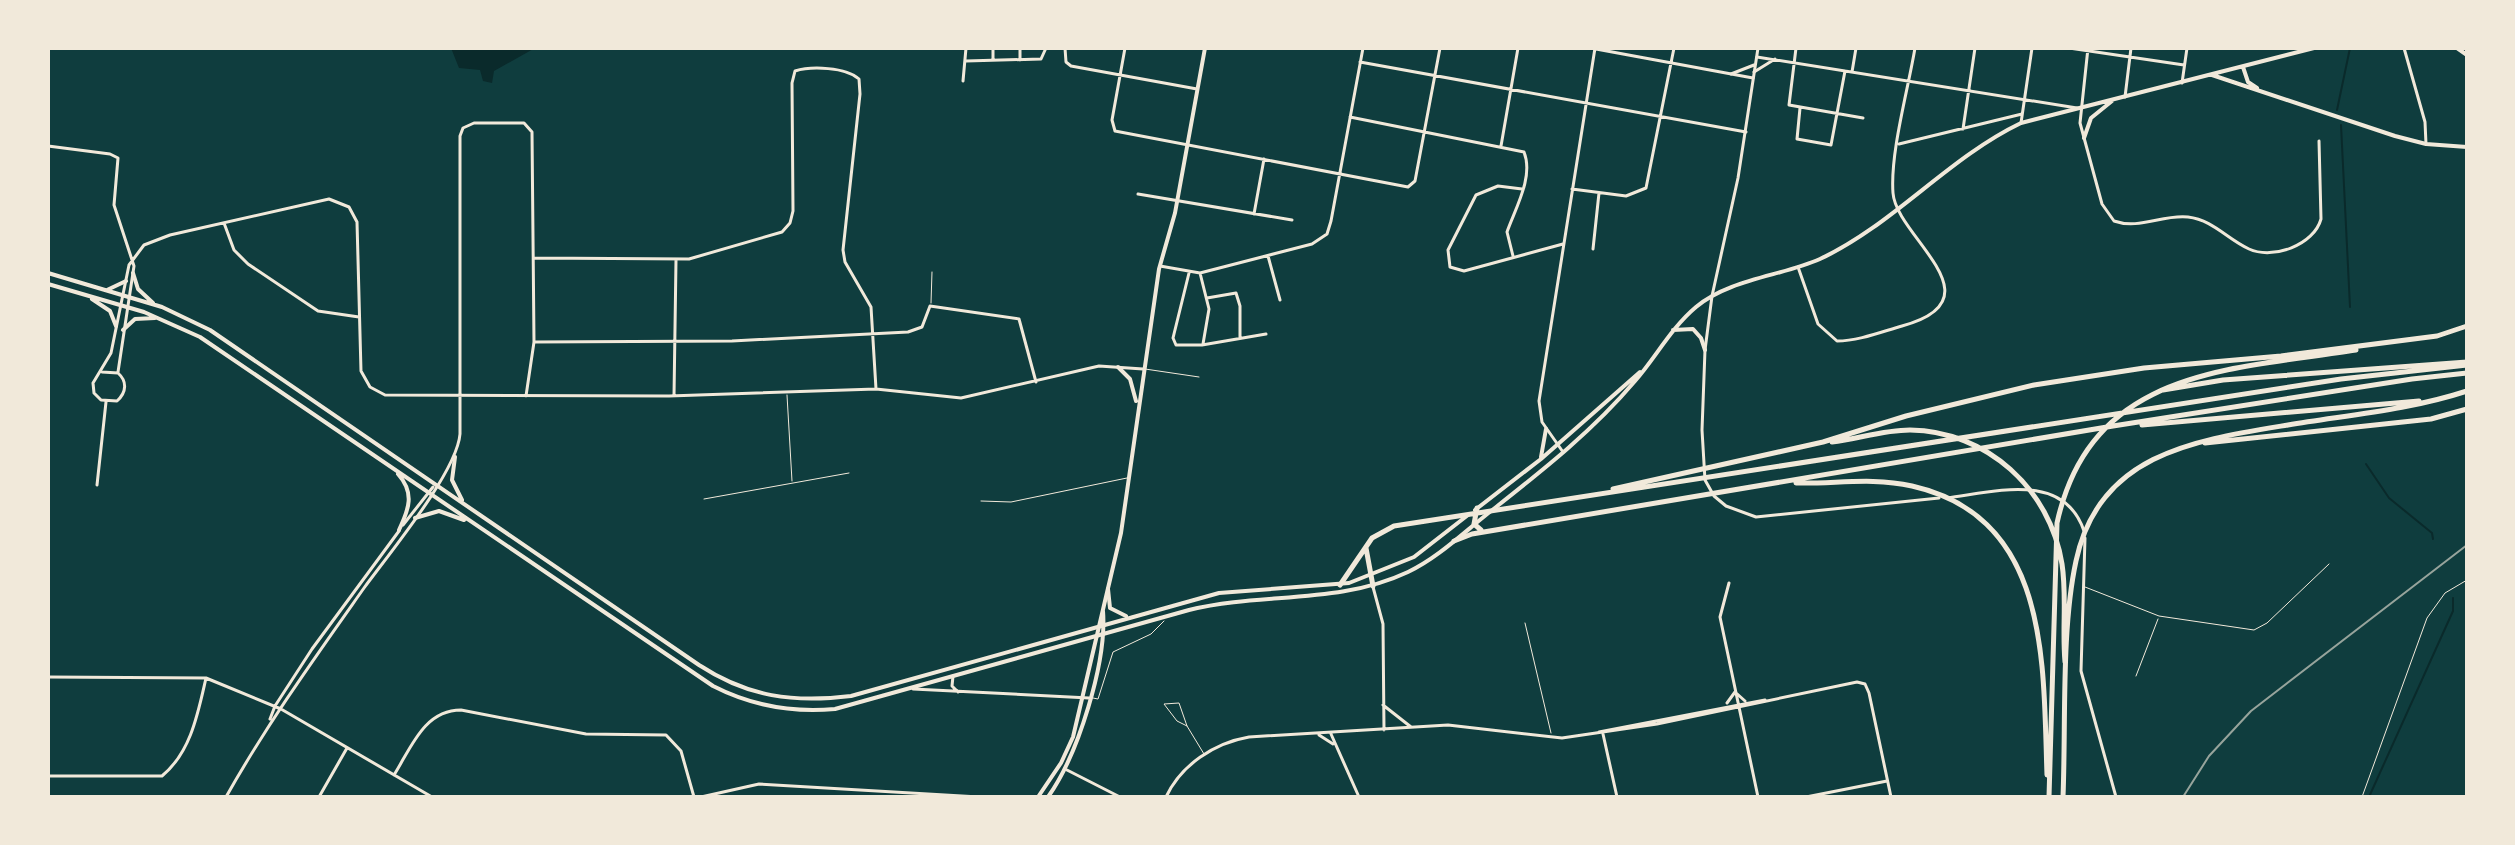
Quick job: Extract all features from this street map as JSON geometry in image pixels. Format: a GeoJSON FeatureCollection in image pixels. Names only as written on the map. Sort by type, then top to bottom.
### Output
{"type":"FeatureCollection","features":[{"type":"Feature","properties":{"kind":"highway"},"geometry":{"type":"LineString","coordinates":[[2049,796],[2057,523],[2066,488],[2100,431],[2155,392],[2218,372],[2437,336],[2467,326]]}},
{"type":"Feature","properties":{"kind":"highway"},"geometry":{"type":"LineString","coordinates":[[1593,494],[1823,442],[1958,402],[2047,382],[2144,368],[2291,355],[2437,336]]}},
{"type":"Feature","properties":{"kind":"highway"},"geometry":{"type":"LineString","coordinates":[[2155,392],[2223,380],[2467,363]]}},
{"type":"Feature","properties":{"kind":"highway"},"geometry":{"type":"LineString","coordinates":[[1340,585],[1366,547],[1388,527],[2341,379],[2467,363]]}},
{"type":"Feature","properties":{"kind":"highway"},"geometry":{"type":"LineString","coordinates":[[1454,541],[1494,530],[2113,426],[2467,373]]}},
{"type":"Feature","properties":{"kind":"highway"},"geometry":{"type":"LineString","coordinates":[[2063,797],[2073,576],[2087,527],[2111,490],[2138,467],[2185,445],[2443,399],[2467,391]]}},
{"type":"Feature","properties":{"kind":"highway"},"geometry":{"type":"LineString","coordinates":[[2113,426],[2443,399]]}},
{"type":"Feature","properties":{"kind":"highway"},"geometry":{"type":"LineString","coordinates":[[2185,445],[2422,420],[2467,409]]}},
{"type":"Feature","properties":{"kind":"highway"},"geometry":{"type":"LineString","coordinates":[[1823,442],[1907,430],[1951,437],[1987,452],[2023,481],[2048,517],[2062,562],[2068,672]]}},
{"type":"Feature","properties":{"kind":"highway"},"geometry":{"type":"LineString","coordinates":[[1789,482],[1862,479],[1910,485],[1953,502],[1981,522],[2015,561],[2034,605],[2042,661],[2049,796]]}},
{"type":"Feature","properties":{"kind":"highway"},"geometry":{"type":"LineString","coordinates":[[1477,508],[1474,524],[1480,530],[1494,530]]}},
{"type":"Feature","properties":{"kind":"highway"},"geometry":{"type":"LineString","coordinates":[[1366,547],[1373,586]]}},
{"type":"Feature","properties":{"kind":"main road"},"geometry":{"type":"LineString","coordinates":[[1038,797],[1070,745],[1097,624],[1108,589],[1130,477],[1137,407],[1160,266],[1177,201],[1205,48]]}},
{"type":"Feature","properties":{"kind":"main road"},"geometry":{"type":"LineString","coordinates":[[48,284],[165,319],[200,337],[707,682],[741,699],[781,709],[820,710],[852,706],[1167,615],[1238,599],[1333,595],[1373,586],[1419,566],[1564,453],[1614,405],[1673,330],[1694,308],[1712,296],[1798,267],[1836,250],[1989,141],[2021,123],[2314,48]]}},
{"type":"Feature","properties":{"kind":"main road"},"geometry":{"type":"LineString","coordinates":[[2457,48],[2467,55]]}},
{"type":"Feature","properties":{"kind":"main road"},"geometry":{"type":"LineString","coordinates":[[2243,66],[2250,84],[2270,95]]}},
{"type":"Feature","properties":{"kind":"main road"},"geometry":{"type":"LineString","coordinates":[[2210,75],[2426,144],[2467,147]]}},
{"type":"Feature","properties":{"kind":"main road"},"geometry":{"type":"LineString","coordinates":[[2084,138],[2093,115],[2114,100]]}},
{"type":"Feature","properties":{"kind":"main road"},"geometry":{"type":"LineString","coordinates":[[48,273],[154,305],[210,330],[699,665],[738,687],[775,698],[851,696],[1104,622],[1232,591],[1340,585],[1370,577],[1424,551],[1541,459],[1642,371]]}},
{"type":"Feature","properties":{"kind":"main road"},"geometry":{"type":"LineString","coordinates":[[133,273],[138,289],[154,305]]}},
{"type":"Feature","properties":{"kind":"main road"},"geometry":{"type":"LineString","coordinates":[[104,290],[126,281]]}},
{"type":"Feature","properties":{"kind":"main road"},"geometry":{"type":"LineString","coordinates":[[85,295],[105,307],[116,326]]}},
{"type":"Feature","properties":{"kind":"main road"},"geometry":{"type":"LineString","coordinates":[[123,330],[141,317],[165,319]]}},
{"type":"Feature","properties":{"kind":"main road"},"geometry":{"type":"LineString","coordinates":[[1673,330],[1693,329],[1701,338],[1705,350]]}},
{"type":"Feature","properties":{"kind":"main road"},"geometry":{"type":"LineString","coordinates":[[1118,367],[1130,379],[1137,407]]}},
{"type":"Feature","properties":{"kind":"main road"},"geometry":{"type":"LineString","coordinates":[[1541,459],[1546,429]]}},
{"type":"Feature","properties":{"kind":"main road"},"geometry":{"type":"LineString","coordinates":[[455,457],[453,484],[466,506]]}},
{"type":"Feature","properties":{"kind":"main road"},"geometry":{"type":"LineString","coordinates":[[394,470],[409,495],[409,508],[399,530]]}},
{"type":"Feature","properties":{"kind":"main road"},"geometry":{"type":"LineString","coordinates":[[415,518],[433,511],[444,512],[480,529]]}},
{"type":"Feature","properties":{"kind":"main road"},"geometry":{"type":"LineString","coordinates":[[1108,589],[1112,610],[1130,616]]}},
{"type":"Feature","properties":{"kind":"main road"},"geometry":{"type":"LineString","coordinates":[[1048,797],[1067,770],[1081,734],[1103,633],[1103,609]]}},
{"type":"Feature","properties":{"kind":"main road"},"geometry":{"type":"LineString","coordinates":[[934,672],[937,680]]}},
{"type":"Feature","properties":{"kind":"street"},"geometry":{"type":"LineString","coordinates":[[963,81],[966,48]]}},
{"type":"Feature","properties":{"kind":"street"},"geometry":{"type":"LineString","coordinates":[[993,48],[993,60]]}},
{"type":"Feature","properties":{"kind":"street"},"geometry":{"type":"LineString","coordinates":[[1020,48],[1020,60]]}},
{"type":"Feature","properties":{"kind":"street"},"geometry":{"type":"LineString","coordinates":[[966,61],[1043,58],[1046,48]]}},
{"type":"Feature","properties":{"kind":"street"},"geometry":{"type":"LineString","coordinates":[[1065,48],[1065,56],[1071,66],[1197,89]]}},
{"type":"Feature","properties":{"kind":"street"},"geometry":{"type":"LineString","coordinates":[[1125,48],[1113,129],[1408,187],[1414,183],[1440,48]]}},
{"type":"Feature","properties":{"kind":"street"},"geometry":{"type":"LineString","coordinates":[[1160,266],[1200,273],[1312,244],[1327,234],[1363,48]]}},
{"type":"Feature","properties":{"kind":"street"},"geometry":{"type":"LineString","coordinates":[[1501,146],[1518,48]]}},
{"type":"Feature","properties":{"kind":"street"},"geometry":{"type":"LineString","coordinates":[[1564,453],[1540,418],[1539,401],[1595,48],[1753,78]]}},
{"type":"Feature","properties":{"kind":"street"},"geometry":{"type":"LineString","coordinates":[[1572,189],[1631,196],[1646,188],[1674,48]]}},
{"type":"Feature","properties":{"kind":"street"},"geometry":{"type":"LineString","coordinates":[[1758,48],[1746,132],[1712,296],[1705,350],[1703,467],[1710,490],[1726,506],[1741,514],[1763,517],[1992,492],[2045,491],[2068,504],[2082,525],[2086,546],[2081,671],[2116,797]]}},
{"type":"Feature","properties":{"kind":"street"},"geometry":{"type":"LineString","coordinates":[[1796,48],[1788,102],[1800,108],[1863,118]]}},
{"type":"Feature","properties":{"kind":"street"},"geometry":{"type":"LineString","coordinates":[[1852,72],[1856,48]]}},
{"type":"Feature","properties":{"kind":"street"},"geometry":{"type":"LineString","coordinates":[[1798,267],[1818,324],[1837,341],[1852,340],[1932,316],[1943,297],[1936,267],[1898,208],[1893,189],[1915,48]]}},
{"type":"Feature","properties":{"kind":"street"},"geometry":{"type":"LineString","coordinates":[[1963,129],[1975,48]]}},
{"type":"Feature","properties":{"kind":"street"},"geometry":{"type":"LineString","coordinates":[[2021,123],[2032,48]]}},
{"type":"Feature","properties":{"kind":"street"},"geometry":{"type":"LineString","coordinates":[[2069,48],[2184,65]]}},
{"type":"Feature","properties":{"kind":"street"},"geometry":{"type":"LineString","coordinates":[[2125,97],[2131,48]]}},
{"type":"Feature","properties":{"kind":"street"},"geometry":{"type":"LineString","coordinates":[[2182,83],[2187,48]]}},
{"type":"Feature","properties":{"kind":"street"},"geometry":{"type":"LineString","coordinates":[[2404,48],[2425,122],[2426,144]]}},
{"type":"Feature","properties":{"kind":"street"},"geometry":{"type":"LineString","coordinates":[[2087,49],[2078,108],[2102,204],[2114,221],[2135,224],[2188,217],[2207,222],[2247,248],[2264,251],[2303,243],[2317,231],[2322,209],[2319,141]]}},
{"type":"Feature","properties":{"kind":"street"},"geometry":{"type":"LineString","coordinates":[[1757,57],[2078,108]]}},
{"type":"Feature","properties":{"kind":"street"},"geometry":{"type":"LineString","coordinates":[[1754,72],[1775,59]]}},
{"type":"Feature","properties":{"kind":"street"},"geometry":{"type":"LineString","coordinates":[[1360,62],[1746,132]]}},
{"type":"Feature","properties":{"kind":"street"},"geometry":{"type":"LineString","coordinates":[[1731,74],[1756,64]]}},
{"type":"Feature","properties":{"kind":"street"},"geometry":{"type":"LineString","coordinates":[[534,258],[676,260],[707,256],[776,235],[790,223],[792,83],[795,71],[808,68],[850,73],[860,86],[843,250],[845,262],[871,307],[876,389]]}},
{"type":"Feature","properties":{"kind":"street"},"geometry":{"type":"LineString","coordinates":[[1800,108],[1797,139],[1831,145],[1845,71]]}},
{"type":"Feature","properties":{"kind":"street"},"geometry":{"type":"LineString","coordinates":[[1899,144],[2022,114]]}},
{"type":"Feature","properties":{"kind":"street"},"geometry":{"type":"LineString","coordinates":[[1350,117],[1501,146],[1525,154],[1518,208],[1507,232],[1513,256]]}},
{"type":"Feature","properties":{"kind":"street"},"geometry":{"type":"LineString","coordinates":[[269,724],[275,706],[399,530],[455,457],[460,434],[460,136],[463,128],[474,123],[524,123],[531,127],[534,342],[526,396]]}},
{"type":"Feature","properties":{"kind":"street"},"geometry":{"type":"LineString","coordinates":[[48,146],[117,156],[114,205],[125,245],[133,260],[133,273],[118,373],[124,381],[124,392],[117,401],[106,402],[97,397],[93,388],[95,378],[102,372],[133,260],[144,245],[155,239],[321,199],[344,203],[356,217],[361,371],[375,390],[393,397],[674,396],[876,389],[961,398],[1090,367],[1143,369]]}},
{"type":"Feature","properties":{"kind":"street"},"geometry":{"type":"LineString","coordinates":[[1254,214],[1264,159]]}},
{"type":"Feature","properties":{"kind":"street"},"geometry":{"type":"LineString","coordinates":[[1522,189],[1498,186],[1476,195],[1448,250],[1448,263],[1454,270],[1464,271],[1563,243]]}},
{"type":"Feature","properties":{"kind":"street"},"geometry":{"type":"LineString","coordinates":[[1593,249],[1599,192]]}},
{"type":"Feature","properties":{"kind":"street"},"geometry":{"type":"LineString","coordinates":[[1138,194],[1292,220]]}},
{"type":"Feature","properties":{"kind":"street"},"geometry":{"type":"LineString","coordinates":[[224,223],[234,250],[248,264],[318,311],[359,317]]}},
{"type":"Feature","properties":{"kind":"street"},"geometry":{"type":"LineString","coordinates":[[1268,256],[1280,300]]}},
{"type":"Feature","properties":{"kind":"street"},"geometry":{"type":"LineString","coordinates":[[674,396],[676,260]]}},
{"type":"Feature","properties":{"kind":"street"},"geometry":{"type":"LineString","coordinates":[[1189,273],[1173,341],[1181,346],[1202,345],[1266,334]]}},
{"type":"Feature","properties":{"kind":"street"},"geometry":{"type":"LineString","coordinates":[[1200,273],[1209,314],[1202,345]]}},
{"type":"Feature","properties":{"kind":"street"},"geometry":{"type":"LineString","coordinates":[[1207,298],[1236,293],[1240,339]]}},
{"type":"Feature","properties":{"kind":"street"},"geometry":{"type":"LineString","coordinates":[[534,342],[674,342],[874,335],[919,329],[927,319],[930,306],[1019,319],[1036,382]]}},
{"type":"Feature","properties":{"kind":"street"},"geometry":{"type":"LineString","coordinates":[[102,372],[118,373]]}},
{"type":"Feature","properties":{"kind":"street"},"geometry":{"type":"LineString","coordinates":[[97,485],[106,402]]}},
{"type":"Feature","properties":{"kind":"street"},"geometry":{"type":"LineString","coordinates":[[226,797],[269,724],[415,518],[429,493]]}},
{"type":"Feature","properties":{"kind":"street"},"geometry":{"type":"LineString","coordinates":[[1729,583],[1720,617],[1758,797]]}},
{"type":"Feature","properties":{"kind":"street"},"geometry":{"type":"LineString","coordinates":[[1373,586],[1383,624],[1384,730]]}},
{"type":"Feature","properties":{"kind":"street"},"geometry":{"type":"LineString","coordinates":[[953,676],[952,686],[958,692]]}},
{"type":"Feature","properties":{"kind":"street"},"geometry":{"type":"LineString","coordinates":[[48,677],[206,678],[281,709],[432,797]]}},
{"type":"Feature","properties":{"kind":"street"},"geometry":{"type":"LineString","coordinates":[[48,776],[162,776],[180,755],[192,731],[206,678]]}},
{"type":"Feature","properties":{"kind":"street"},"geometry":{"type":"LineString","coordinates":[[1164,797],[1185,768],[1237,739],[1464,725],[1552,738],[1593,734],[1857,682],[1866,686],[1891,797]]}},
{"type":"Feature","properties":{"kind":"street"},"geometry":{"type":"LineString","coordinates":[[909,689],[1089,698]]}},
{"type":"Feature","properties":{"kind":"street"},"geometry":{"type":"LineString","coordinates":[[1735,692],[1745,701]]}},
{"type":"Feature","properties":{"kind":"street"},"geometry":{"type":"LineString","coordinates":[[1724,705],[1735,692]]}},
{"type":"Feature","properties":{"kind":"street"},"geometry":{"type":"LineString","coordinates":[[1639,725],[1724,705],[1768,700]]}},
{"type":"Feature","properties":{"kind":"street"},"geometry":{"type":"LineString","coordinates":[[1383,705],[1413,728]]}},
{"type":"Feature","properties":{"kind":"street"},"geometry":{"type":"LineString","coordinates":[[394,775],[434,715],[445,710],[461,710],[586,734],[666,735],[681,751],[694,797]]}},
{"type":"Feature","properties":{"kind":"street"},"geometry":{"type":"LineString","coordinates":[[1603,732],[1617,797]]}},
{"type":"Feature","properties":{"kind":"street"},"geometry":{"type":"LineString","coordinates":[[1318,734],[1336,746]]}},
{"type":"Feature","properties":{"kind":"street"},"geometry":{"type":"LineString","coordinates":[[1331,734],[1359,797]]}},
{"type":"Feature","properties":{"kind":"street"},"geometry":{"type":"LineString","coordinates":[[319,797],[347,748]]}},
{"type":"Feature","properties":{"kind":"street"},"geometry":{"type":"LineString","coordinates":[[1067,770],[1120,797]]}},
{"type":"Feature","properties":{"kind":"street"},"geometry":{"type":"LineString","coordinates":[[1806,797],[1887,781]]}},
{"type":"Feature","properties":{"kind":"street"},"geometry":{"type":"LineString","coordinates":[[701,797],[743,784],[761,784],[979,797]]}},
{"type":"Feature","properties":{"kind":"lane"},"geometry":{"type":"LineString","coordinates":[[930,306],[932,272]]}},
{"type":"Feature","properties":{"kind":"lane"},"geometry":{"type":"LineString","coordinates":[[1143,369],[1199,377]]}},
{"type":"Feature","properties":{"kind":"lane"},"geometry":{"type":"LineString","coordinates":[[787,392],[792,482]]}},
{"type":"Feature","properties":{"kind":"lane"},"geometry":{"type":"LineString","coordinates":[[704,499],[849,473]]}},
{"type":"Feature","properties":{"kind":"lane"},"geometry":{"type":"LineString","coordinates":[[981,501],[1011,502],[1130,477]]}},
{"type":"Feature","properties":{"kind":"lane"},"geometry":{"type":"LineString","coordinates":[[2083,586],[2159,616],[2254,630],[2267,623],[2329,564]]}},
{"type":"Feature","properties":{"kind":"lane"},"geometry":{"type":"LineString","coordinates":[[2362,797],[2427,618],[2445,593],[2467,580]]}},
{"type":"Feature","properties":{"kind":"lane"},"geometry":{"type":"LineString","coordinates":[[1089,698],[1098,699],[1115,650],[1151,634],[1167,615]]}},
{"type":"Feature","properties":{"kind":"lane"},"geometry":{"type":"LineString","coordinates":[[2136,676],[2159,616]]}},
{"type":"Feature","properties":{"kind":"lane"},"geometry":{"type":"LineString","coordinates":[[1525,623],[1552,738]]}},
{"type":"Feature","properties":{"kind":"lane"},"geometry":{"type":"LineString","coordinates":[[1187,726],[1177,721],[1164,704],[1177,702],[1205,755]]}},
{"type":"Feature","properties":{"kind":"lane"},"geometry":{"type":"LineString","coordinates":[[1103,797],[1106,790]]}},
{"type":"Feature","properties":{"kind":"water"},"geometry":{"type":"Polygon","coordinates":[[[451,48],[535,48],[494,71],[492,83],[483,81],[480,70],[459,68],[451,48]]]}},
{"type":"Feature","properties":{"kind":"waterway"},"geometry":{"type":"LineString","coordinates":[[2337,110],[2350,48]]}},
{"type":"Feature","properties":{"kind":"waterway"},"geometry":{"type":"LineString","coordinates":[[2341,125],[2350,307]]}},
{"type":"Feature","properties":{"kind":"waterway"},"geometry":{"type":"LineString","coordinates":[[2366,464],[2389,498],[2432,533],[2433,539]]}},
{"type":"Feature","properties":{"kind":"waterway"},"geometry":{"type":"LineString","coordinates":[[2369,797],[2453,611],[2453,598]]}},
{"type":"Feature","properties":{"kind":"railway"},"geometry":{"type":"LineString","coordinates":[[2183,797],[2209,756],[2251,711],[2467,545]]}}]}
